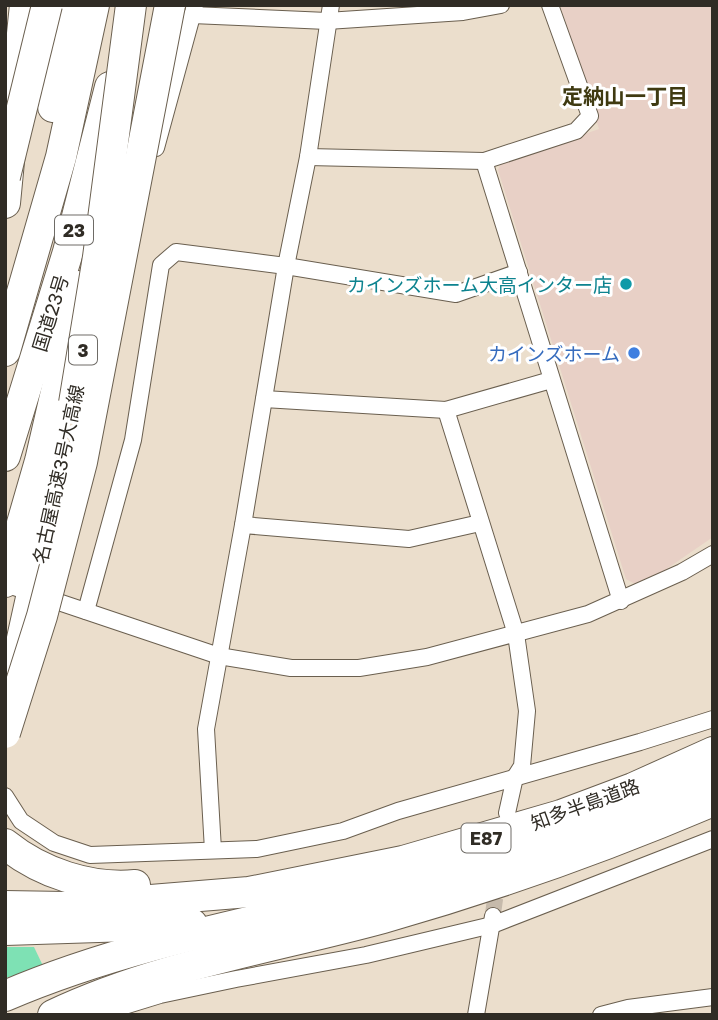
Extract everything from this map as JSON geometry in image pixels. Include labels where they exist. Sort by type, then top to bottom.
[{"type":"highway","points":[[5,203],[25,5]]},
{"type":"highway","points":[[5,177],[47,5]]},
{"type":"highway","name":"23","points":[[5,294],[52,108],[70,5]]},
{"type":"highway","points":[[5,351],[61,157],[94,5]]},
{"type":"highway","name":"国道23号","points":[[5,456],[68,252],[131,5]]},
{"type":"highway","name":"名古屋高速3号大高線","points":[[5,690],[29,610],[74,401],[98,257],[131,5]]},
{"type":"highway","points":[[5,733],[42,616],[82,462],[142,158],[186,8]]},
{"type":"highway","points":[[13,586],[79,292],[68,252]]},
{"type":"highway","name":"知多半島道路","points":[[249,892],[403,861],[472,842],[561,815],[633,788],[713,752]]},
{"type":"highway","name":"知多半島道路","points":[[307,909],[459,872],[538,848],[603,825],[713,778]]},
{"type":"highway","points":[[53,1015],[130,985],[431,903],[540,869],[625,838],[713,801]]},
{"type":"highway","points":[[431,903],[468,904],[553,882],[624,858],[713,820]]},
{"type":"highway","points":[[5,844],[29,861],[70,878],[111,887],[182,880],[249,892]]},
{"type":"highway","name":"E87","points":[[5,906],[65,906],[249,892]]},
{"type":"highway","points":[[5,996],[114,958],[307,909]]},
{"type":"highway","name":"E87","points":[[5,930],[215,922],[307,909]]},
{"type":"street","points":[[5,683],[13,586],[40,519],[68,407],[155,151],[186,8],[329,13],[463,12],[501,5]]},
{"type":"street","points":[[308,157],[484,161],[576,131],[590,116],[550,5]]},
{"type":"street","points":[[213,850],[206,729],[286,265],[308,157],[329,13]]},
{"type":"street","points":[[484,161],[621,601]]},
{"type":"street","points":[[86,611],[133,440],[162,265],[176,252],[286,265],[456,294],[519,272]]},
{"type":"street","points":[[264,399],[446,410],[551,380]]},
{"type":"street","points":[[446,410],[516,634],[527,711],[522,766],[515,777],[507,813]]},
{"type":"street","points":[[243,525],[409,539],[480,523]]},
{"type":"street","points":[[13,586],[219,656],[291,668],[359,667],[426,657],[588,614],[682,572],[713,554]]},
{"type":"street","points":[[5,796],[21,821],[54,843],[90,855],[257,849],[343,831],[398,811],[713,719]]},
{"type":"street","points":[[95,1015],[160,995],[366,955],[493,919],[713,839]]},
{"type":"street","points":[[476,1015],[493,919]]},
{"type":"street","points":[[601,1015],[628,1008],[713,997]]},
{"type":"shaded area","name":"カインズホーム","points":[[560,5],[713,5],[713,537],[643,585],[626,579],[498,170],[501,163],[599,129]]},
{"type":"green space","points":[[5,947],[34,947],[44,968],[5,978]]},
{"type":"tunnel","points":[[493,914],[498,877]]},
{"type":"place","name":"カインズホーム大高インター店","points":[[626,284]]},
{"type":"place","name":"カインズホーム","points":[[634,353]]},
{"type":"district","name":"定納山一丁目","points":[[625,96]]}]
